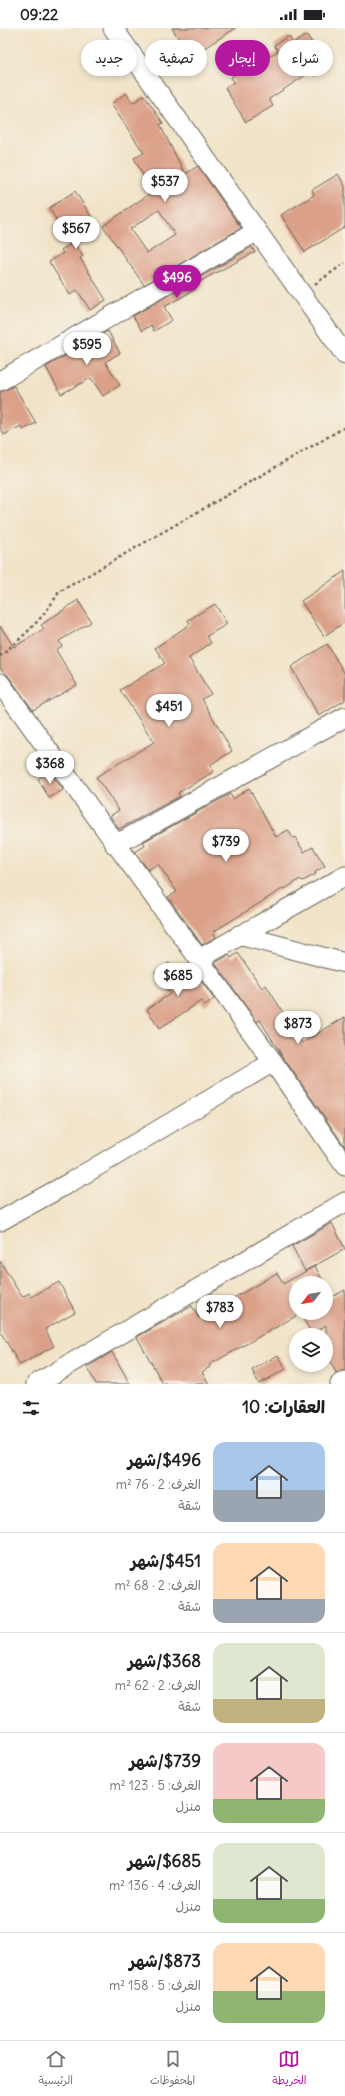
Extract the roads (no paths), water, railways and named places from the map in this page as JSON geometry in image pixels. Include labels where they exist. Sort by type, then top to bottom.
[{"type":"street","points":[[112,28],[345,355]]},
{"type":"street","points":[[0,380],[257,231]]},
{"type":"street","points":[[0,684],[273,1062],[345,1166]]},
{"type":"street","points":[[115,845],[345,717]]},
{"type":"street","points":[[199,959],[345,876]]},
{"type":"street","points":[[239,935],[345,963]]},
{"type":"street","points":[[0,1222],[69,1183],[273,1062]]},
{"type":"street","points":[[36,1384],[345,1202]]},
{"type":"street","points":[[340,1384],[345,1381]]}]
